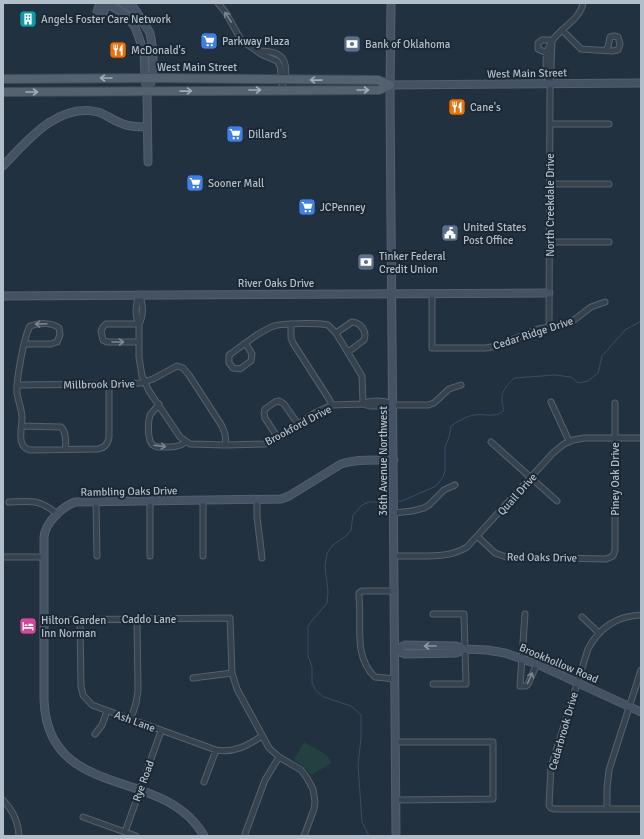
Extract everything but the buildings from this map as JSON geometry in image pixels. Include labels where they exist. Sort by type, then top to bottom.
[{"type":"main road","name":"West Main Street","points":[[3,79],[149,78],[378,80],[390,85]]},
{"type":"main road","name":"West Main Street","points":[[3,92],[379,90],[390,85]]},
{"type":"street","points":[[100,3],[100,14],[106,3],[125,14],[135,27],[144,52],[149,78]]},
{"type":"street","points":[[122,3],[136,11]]},
{"type":"street","points":[[130,3],[150,33],[153,50],[147,92],[148,162]]},
{"type":"street","points":[[218,3],[226,13],[241,40],[257,50],[267,50],[281,55],[286,66],[283,90]]},
{"type":"street","name":"36th Avenue Northwest","points":[[391,3],[390,85],[394,405],[396,836]]},
{"type":"street","points":[[550,83],[546,74],[546,53],[552,40],[579,13],[583,3]]},
{"type":"street","points":[[562,30],[581,49],[605,50]]},
{"type":"street","points":[[546,53],[538,49],[538,43],[542,40],[552,40]]},
{"type":"street","points":[[550,83],[552,40]]},
{"type":"street","name":"North Creekdale Drive","points":[[549,327],[550,83]]},
{"type":"street","name":"West Main Street","points":[[390,85],[641,83]]},
{"type":"street","points":[[3,166],[43,127],[55,119],[72,113],[83,111],[95,112],[129,126],[147,126]]},
{"type":"street","points":[[550,124],[609,124]]},
{"type":"street","points":[[550,184],[609,184]]},
{"type":"street","points":[[550,242],[609,242]]},
{"type":"street","name":"Cedar Ridge Drive","points":[[432,293],[432,348],[492,347],[504,344],[538,329],[573,322],[591,308],[605,302]]},
{"type":"street","name":"River Oaks Drive","points":[[3,296],[139,294],[549,293]]},
{"type":"street","points":[[139,294],[136,303],[137,319],[139,324],[141,370],[145,382],[159,404],[180,437],[186,442],[173,447],[157,447],[151,443],[149,439],[150,415],[159,404]]},
{"type":"street","points":[[336,333],[352,322],[359,324],[364,330],[366,336],[364,340],[348,352]]},
{"type":"street","points":[[25,344],[51,344],[57,342],[60,335],[59,328],[52,324],[32,325],[28,330],[25,344],[17,385],[17,394],[22,414],[22,445],[25,449],[102,449],[106,445],[109,437],[109,384]]},
{"type":"street","points":[[139,324],[106,324],[101,332],[103,340],[107,342],[139,342]]},
{"type":"street","points":[[291,324],[291,338],[295,347],[322,387],[332,405]]},
{"type":"street","points":[[246,344],[252,354],[251,361],[240,368],[233,368],[229,362],[229,355],[246,344],[275,326],[291,324],[325,325],[330,327],[336,333],[362,376],[363,404]]},
{"type":"street","name":"Millbrook Drive","points":[[17,385],[145,382],[175,366],[183,368],[222,426],[225,434],[226,445]]},
{"type":"street","name":"Brookford Drive","points":[[186,442],[194,444],[259,445],[271,442],[315,413],[332,405],[363,404],[371,401],[383,401],[394,405],[428,405],[434,403],[449,389],[461,385]]},
{"type":"street","points":[[278,438],[264,416],[264,411],[270,405],[277,402],[284,404],[298,424]]},
{"type":"street","points":[[550,402],[569,441]]},
{"type":"street","name":"Piney Oak Drive","points":[[613,556],[615,550],[615,403]]},
{"type":"street","points":[[22,426],[61,427],[64,429],[66,450]]},
{"type":"street","name":"Quail Drive","points":[[395,556],[454,554],[467,547],[478,537],[553,453],[569,441],[584,438],[641,438]]},
{"type":"street","points":[[491,442],[557,501]]},
{"type":"street","name":"Rambling Oaks Drive","points":[[204,836],[192,819],[168,801],[88,772],[62,752],[53,738],[47,724],[44,710],[44,531],[57,514],[68,505],[75,502],[276,500],[284,498],[344,463],[394,460]]},
{"type":"street","points":[[394,509],[412,511],[424,508],[444,490],[455,485]]},
{"type":"street","points":[[256,500],[262,558]]},
{"type":"street","points":[[96,501],[97,556]]},
{"type":"street","points":[[150,501],[150,556]]},
{"type":"street","points":[[203,501],[203,556]]},
{"type":"street","points":[[9,502],[37,502],[44,504],[57,514]]},
{"type":"street","name":"Red Oaks Drive","points":[[478,537],[495,553],[506,557],[606,558],[613,556]]},
{"type":"street","points":[[3,557],[44,557]]},
{"type":"street","points":[[395,591],[362,591],[359,593],[360,647],[364,659],[368,668],[375,677],[395,679]]},
{"type":"street","points":[[432,614],[464,614],[466,684],[433,684]]},
{"type":"street","points":[[525,614],[519,682],[520,686],[526,686],[528,684],[537,664]]},
{"type":"street","name":"Cedarbrook Drive","points":[[607,810],[552,809],[549,805],[551,767],[588,649],[598,633],[616,620],[625,617],[641,616]]},
{"type":"street","points":[[582,617],[598,633]]},
{"type":"street","name":"Caddo Lane","points":[[44,620],[230,618],[232,672]]},
{"type":"street","points":[[131,719],[138,691],[137,619]]},
{"type":"street","name":"Ash Lane","points":[[80,620],[80,678],[83,695],[89,702],[98,708],[225,752],[235,750],[262,736]]},
{"type":"street","name":"Brookhollow Road","points":[[395,650],[406,654],[456,653],[465,649],[496,651],[537,664],[641,712]]},
{"type":"street","points":[[641,670],[609,770],[607,810],[641,809]]},
{"type":"street","points":[[193,678],[232,672],[237,689],[269,748],[279,757],[301,770],[308,778],[315,802],[314,809],[304,836]]},
{"type":"street","points":[[95,734],[102,725],[107,711]]},
{"type":"street","name":"Rye Road","points":[[125,832],[161,731]]},
{"type":"street","points":[[396,742],[493,742],[493,799],[396,800]]},
{"type":"street","points":[[204,782],[216,750]]},
{"type":"street","points":[[246,834],[265,780],[279,757]]},
{"type":"street","points":[[3,800],[13,813],[18,826],[19,836]]},
{"type":"street","points":[[83,817],[136,836]]},
{"type":"green space","points":[[304,742],[327,755],[331,763],[312,775],[302,765],[294,760]]},
{"type":"waterway","points":[[396,501],[402,501],[436,486],[443,477],[445,471],[445,447],[451,426],[462,419],[471,416],[494,415],[501,413],[504,410],[502,400],[503,392],[514,378],[555,375],[571,377],[578,383],[588,381],[598,373],[602,356],[625,330],[641,321]]},
{"type":"waterway","points":[[369,836],[362,822],[358,765],[361,738],[361,715],[351,706],[324,697],[316,691],[312,683],[312,667],[308,656],[308,627],[327,603],[328,592],[325,566],[327,553],[333,545],[346,536],[351,530],[353,515],[362,505],[369,502],[391,502]]},
{"type":"place","name":"Angels Foster Care Network","points":[[28,19]]},
{"type":"place","name":"Parkway Plaza","points":[[209,41]]},
{"type":"place","name":"Bank of Oklahoma","points":[[352,44]]},
{"type":"place","name":"McDonald's","points":[[118,50]]},
{"type":"place","name":"Cane's","points":[[457,107]]},
{"type":"place","name":"Dillard's","points":[[235,134]]},
{"type":"place","name":"Sooner Mall","points":[[195,183]]},
{"type":"place","name":"JCPenney","points":[[307,207]]},
{"type":"place","name":"United States Post Office","points":[[450,233]]},
{"type":"place","name":"Tinker Federal Credit Union","points":[[366,262]]},
{"type":"place","name":"Hilton Garden Inn Norman","points":[[28,626]]}]
